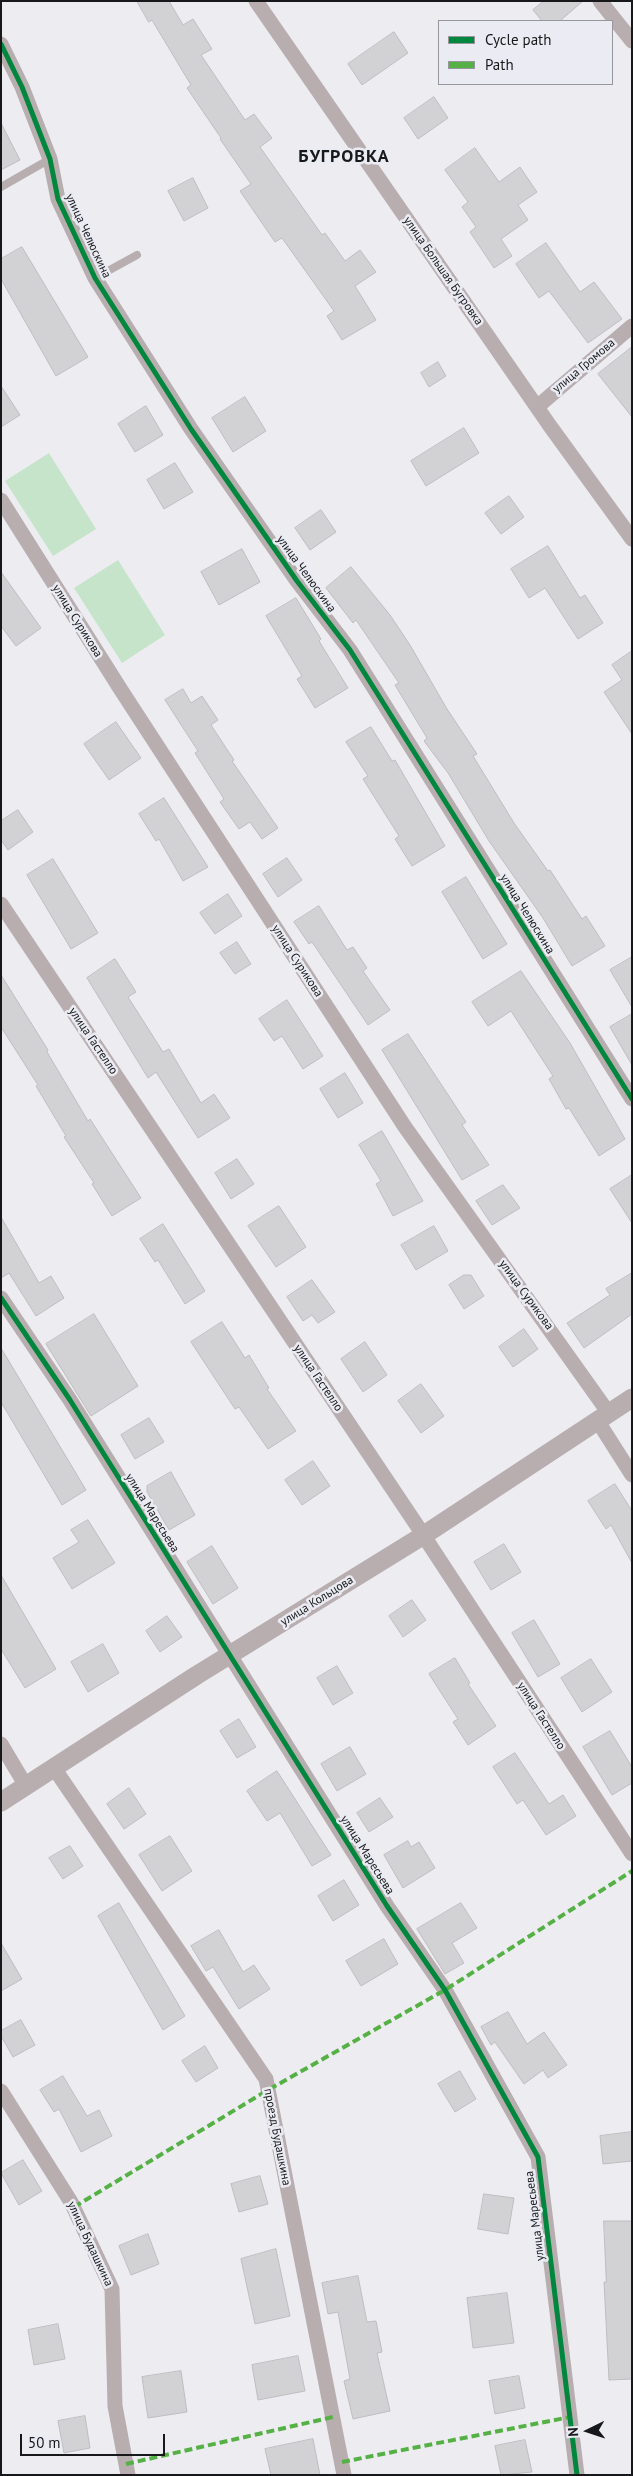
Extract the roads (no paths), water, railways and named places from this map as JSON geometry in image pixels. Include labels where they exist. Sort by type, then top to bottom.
[{"type":"street","name":"улица Большая Бугровка","points":[[256,1],[537,407],[632,539]]},
{"type":"street","points":[[600,1],[632,41]]},
{"type":"street","name":"улица Челюскина","points":[[1,44],[22,87],[50,159],[58,199],[95,278],[190,429],[297,581],[350,650],[632,1099]]},
{"type":"street","name":"улица Громова","points":[[537,407],[632,326]]},
{"type":"street","name":"улица Сурикова","points":[[1,500],[121,690],[405,1128],[602,1416],[632,1475]]},
{"type":"street","name":"улица Гастелло","points":[[1,904],[424,1536],[632,1854]]},
{"type":"street","name":"улица Маресьева","points":[[1,1298],[70,1400],[387,1906],[444,1990],[538,2157],[577,2475]]},
{"type":"street","name":"улица Кольцова","points":[[1,1802],[229,1655],[424,1536],[602,1416],[632,1398]]},
{"type":"street","points":[[1,1744],[26,1786]]},
{"type":"street","name":"проезд Будашкина","points":[[54,1768],[266,2079],[344,2475]]},
{"type":"street","name":"улица Будашкина","points":[[1,2090],[71,2202],[112,2289],[115,2406],[128,2475]]},
{"type":"lane","points":[[1,187],[50,159]]},
{"type":"lane","points":[[95,278],[137,255]]},
{"type":"district","name":"БУГРОВКА","points":[[344,157]]}]
